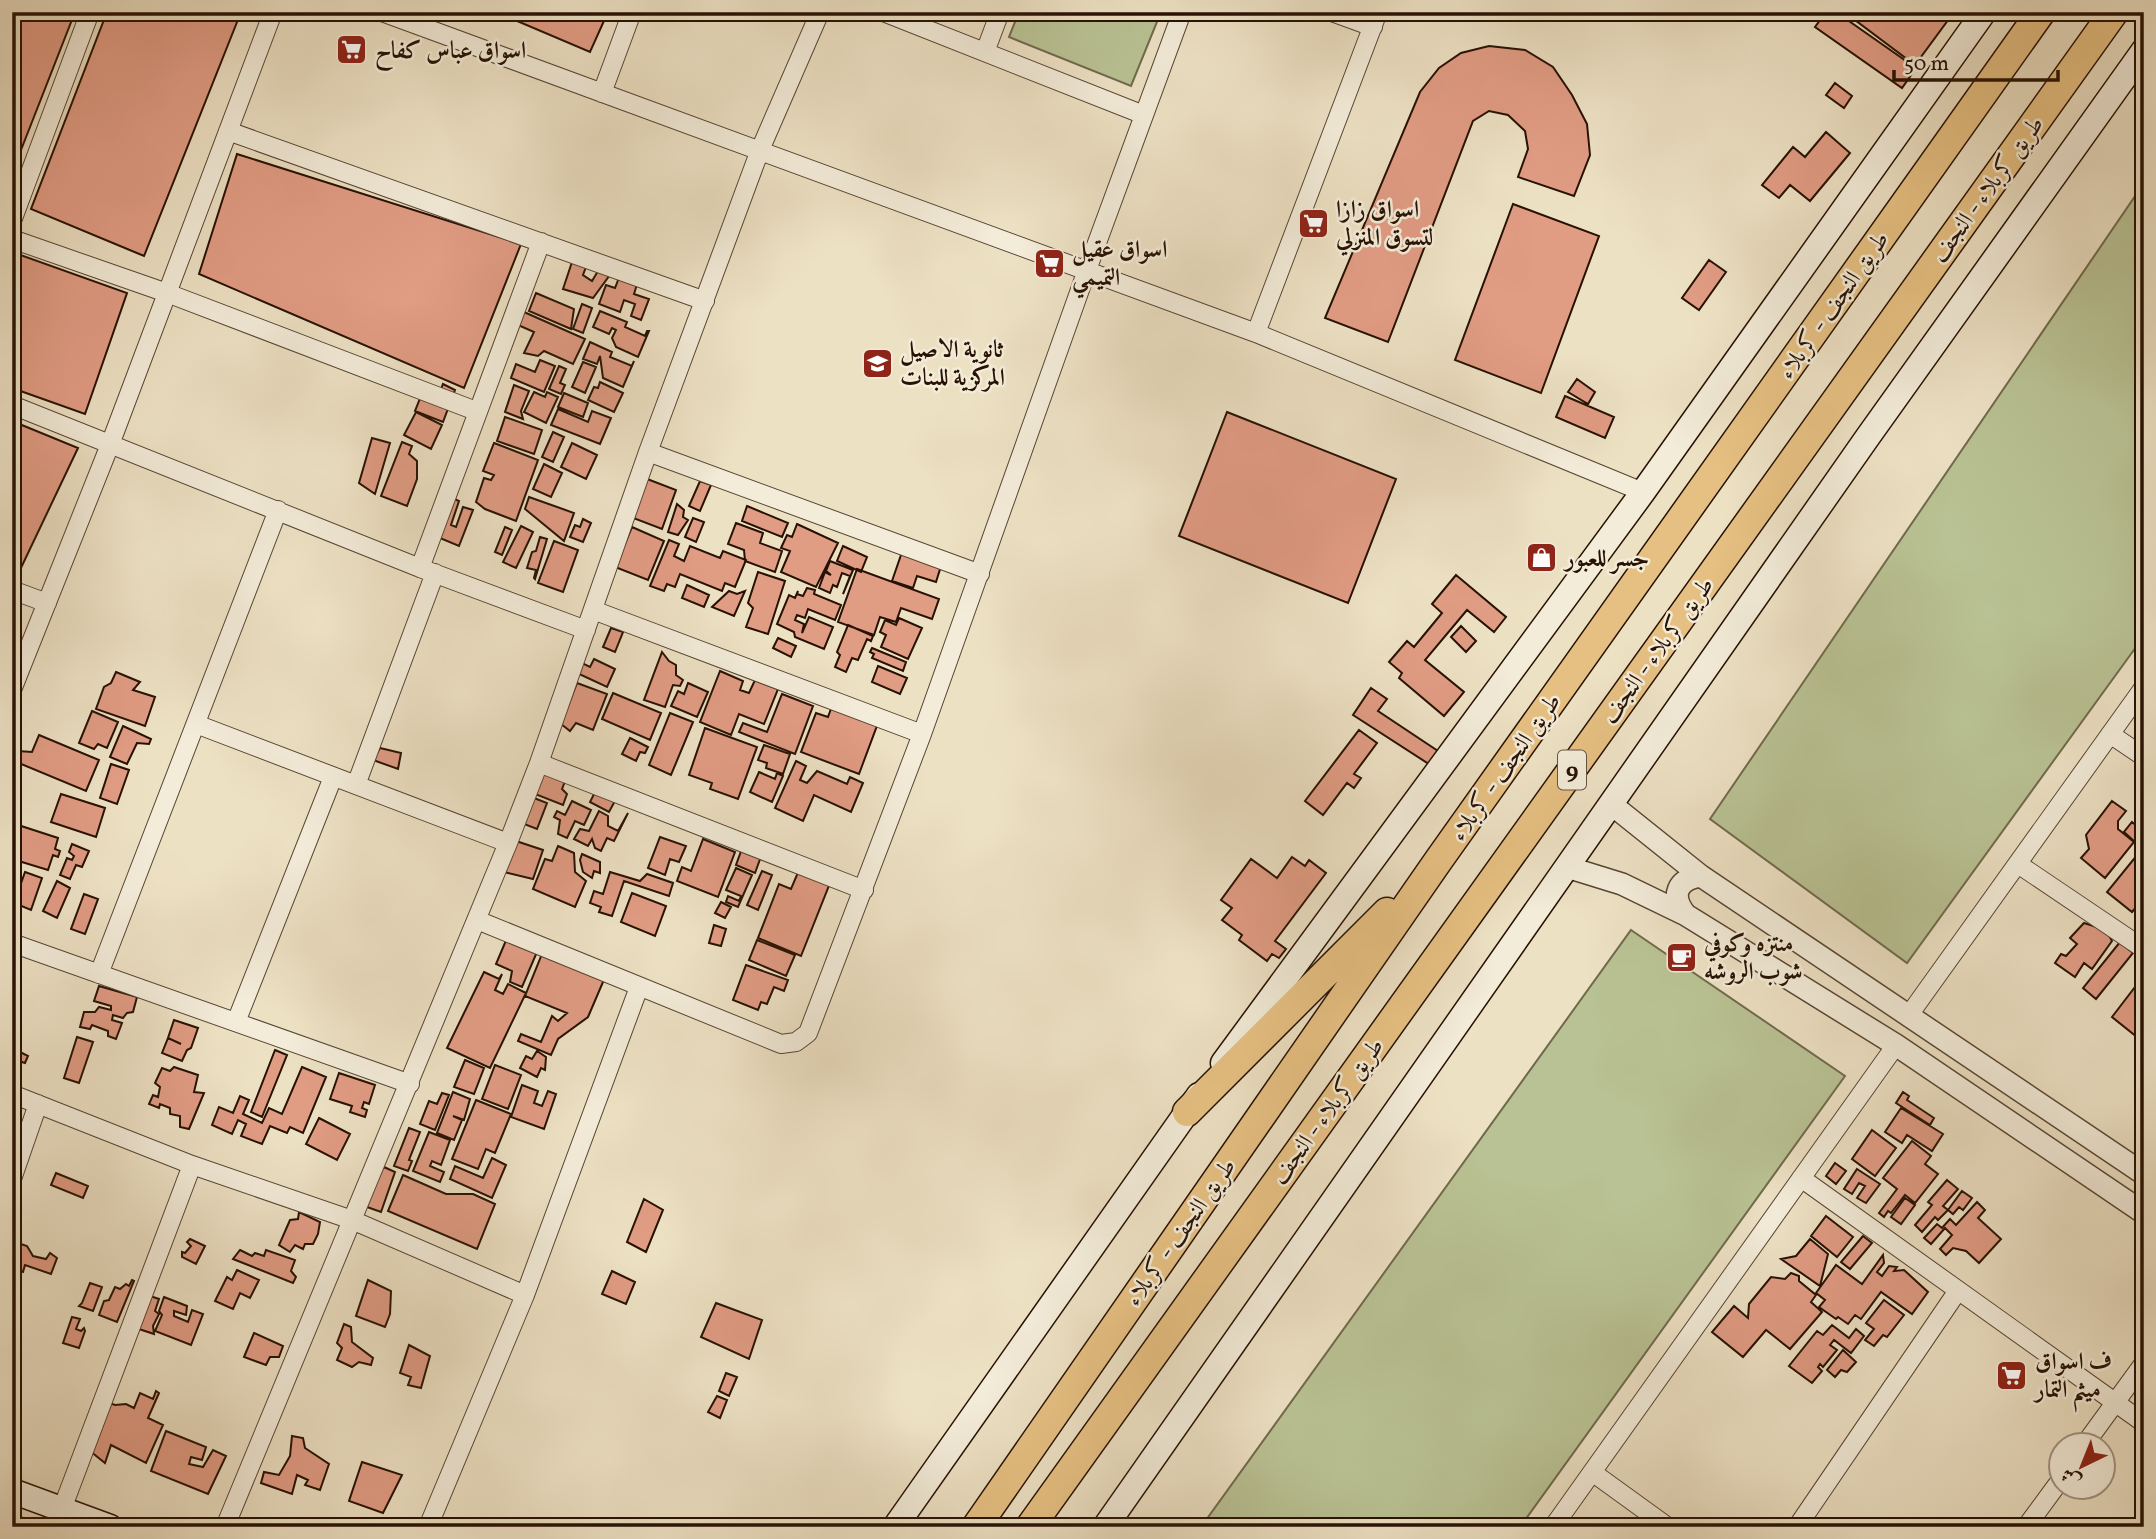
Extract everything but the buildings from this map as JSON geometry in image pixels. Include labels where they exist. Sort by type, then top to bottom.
[{"type":"highway","name":"طريق النجف - کربلاء","points":[[976,1527],[1438,861],[2041,12]]},
{"type":"highway","name":"طريق کربلاء - النجف","points":[[1030,1527],[2114,12]]},
{"type":"highway","points":[[1187,1112],[1438,861]]},
{"type":"main road","points":[[895,1527],[1187,1112],[1643,492],[1984,12]]},
{"type":"main road","points":[[1105,1527],[1867,438],[2144,50]]},
{"type":"main road","points":[[12,1491],[110,1527]]},
{"type":"street","points":[[12,221],[90,12]]},
{"type":"street","points":[[12,690],[111,442],[273,12]]},
{"type":"street","points":[[382,12],[1256,332],[1643,492]]},
{"type":"street","points":[[602,93],[632,12]]},
{"type":"street","points":[[225,1527],[508,843],[760,149],[820,12]]},
{"type":"street","points":[[883,12],[1144,115]]},
{"type":"street","points":[[985,52],[1000,12]]},
{"type":"street","points":[[477,920],[781,1044],[796,1042],[808,1033],[922,734],[1182,12]]},
{"type":"street","points":[[1256,332],[1375,19],[1332,12]]},
{"type":"street","points":[[228,131],[705,301]]},
{"type":"street","points":[[12,239],[167,293],[477,411]]},
{"type":"street","points":[[356,785],[477,411],[541,242]]},
{"type":"street","points":[[12,404],[427,570],[586,630]]},
{"type":"street","points":[[648,452],[980,574]]},
{"type":"street","points":[[99,974],[278,510]]},
{"type":"street","points":[[12,590],[47,603]]},
{"type":"street","points":[[593,610],[922,734]]},
{"type":"street","points":[[1909,1014],[2144,687]]},
{"type":"street","points":[[195,724],[508,843]]},
{"type":"street","points":[[2110,734],[2144,757]]},
{"type":"street","points":[[539,763],[864,890]]},
{"type":"street","points":[[236,1023],[333,777]]},
{"type":"street","points":[[1611,804],[1701,876],[2144,1174]]},
{"type":"street","points":[[2018,864],[2144,949]]},
{"type":"street","points":[[1567,867],[1622,884],[1686,915],[1896,1045],[2144,1213]]},
{"type":"street","points":[[1686,915],[1678,906],[1676,895],[1681,885],[1690,877],[1701,876]]},
{"type":"street","points":[[12,943],[410,1084]]},
{"type":"street","points":[[428,1527],[525,1295],[639,987]]},
{"type":"street","points":[[1553,1527],[1896,1045]]},
{"type":"street","points":[[12,1094],[192,1165],[352,1220],[525,1295]]},
{"type":"street","points":[[12,1179],[38,1104]]},
{"type":"street","points":[[62,1509],[192,1165]]},
{"type":"street","points":[[1801,1178],[2144,1423]]},
{"type":"street","points":[[1797,1527],[1957,1292]]},
{"type":"street","points":[[2095,1430],[2144,1363]]},
{"type":"street","points":[[1592,1472],[1668,1527]]},
{"type":"street","points":[[2026,1527],[2048,1497]]},
{"type":"green space","points":[[1019,12],[1161,12],[1131,86],[1009,37]]},
{"type":"green space","points":[[2144,183],[2144,636],[1907,963],[1710,819]]},
{"type":"green space","points":[[1631,930],[1845,1076],[1520,1527],[1201,1527]]},
{"type":"place","name":"اسواق عباس كفاح","points":[[352,50]]},
{"type":"place","name":"اسواق زازا لتسوق المنزلي","points":[[1313,223]]},
{"type":"place","name":"اسواق عقيل التميمي","points":[[1049,263]]},
{"type":"place","name":"ثانوية الاصيل المركزية للبنات","points":[[877,363]]},
{"type":"place","name":"جسر للعبور","points":[[1542,558]]},
{"type":"place","name":"منتزه وكوفي شوب الروشه","points":[[1681,957]]},
{"type":"place","name":"ف اسواق ميثم التمار","points":[[2012,1375]]}]
